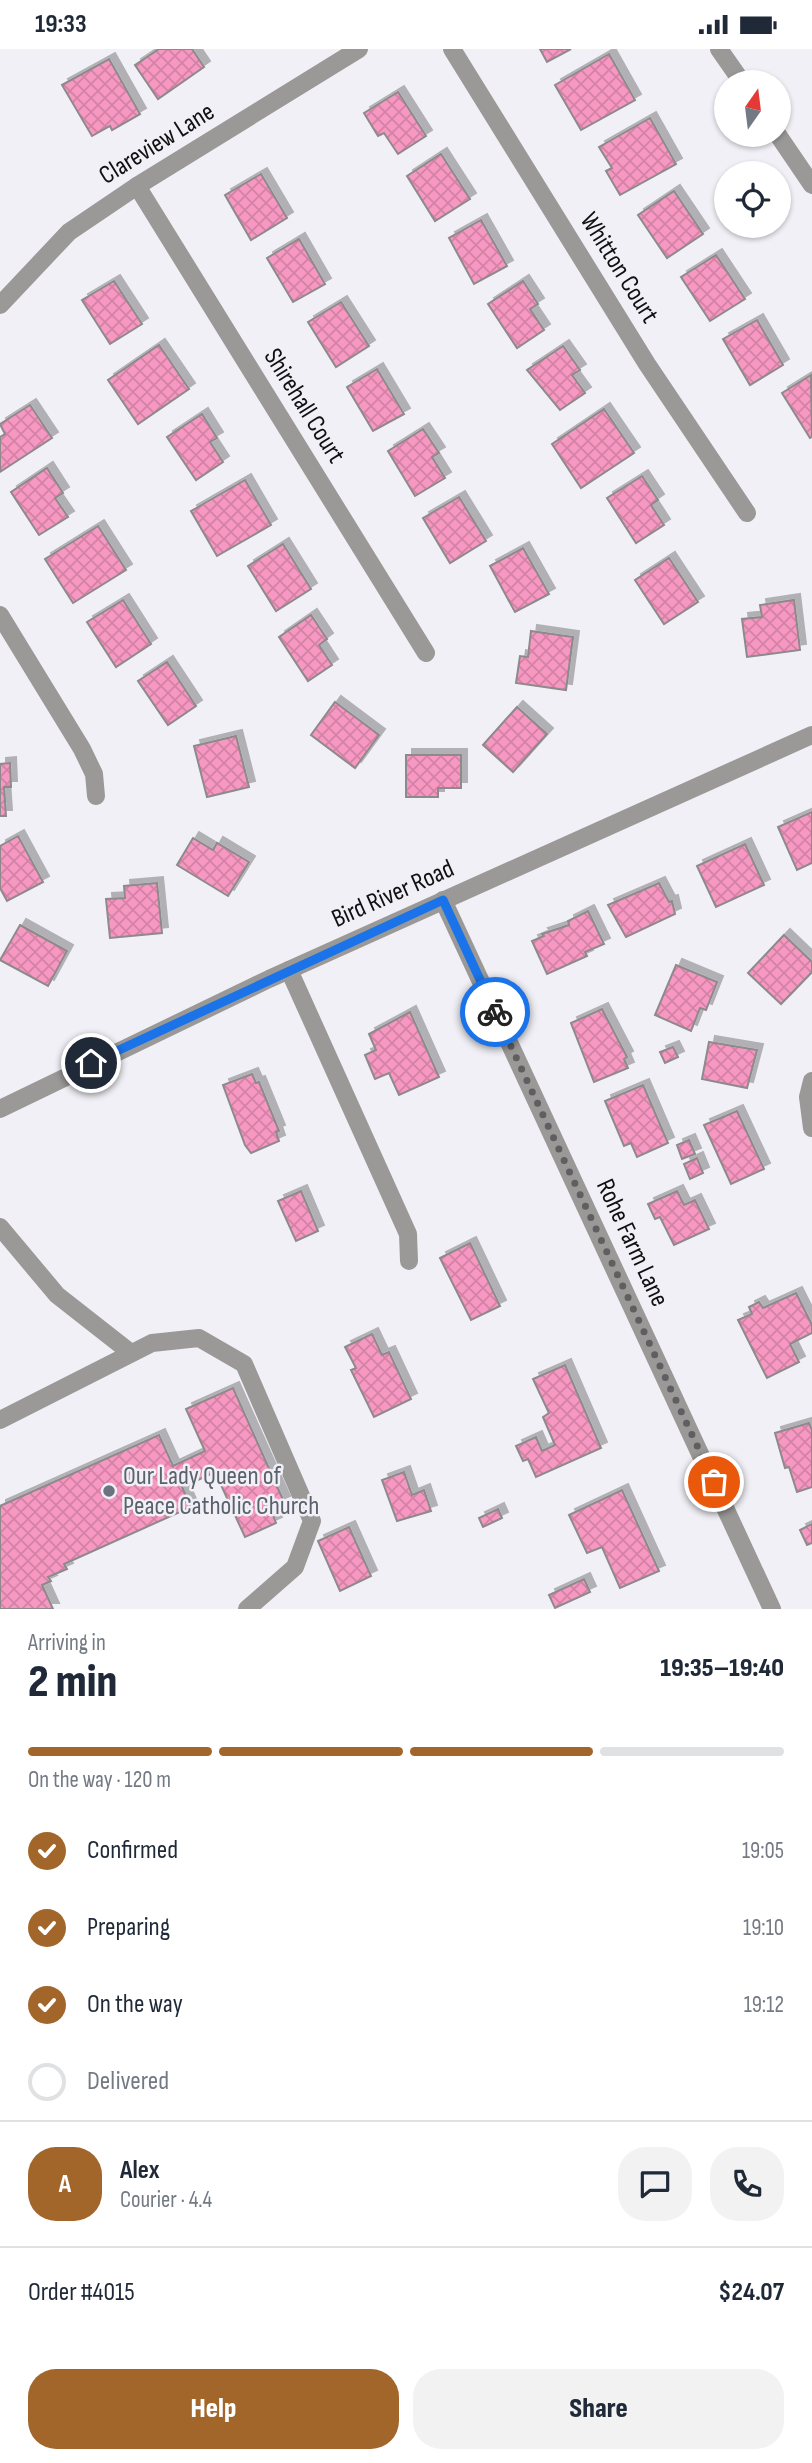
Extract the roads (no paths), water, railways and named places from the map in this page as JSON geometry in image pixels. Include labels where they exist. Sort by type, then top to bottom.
[{"type":"street","name":"Clareview Lane","points":[[0,305],[69,232],[136,185],[359,49]]},
{"type":"street","name":"Whitton Court","points":[[452,49],[648,364],[747,513]]},
{"type":"street","points":[[719,49],[733,70]]},
{"type":"street","points":[[786,147],[812,185]]},
{"type":"street","name":"Shirehall Court","points":[[136,185],[426,653]]},
{"type":"street","points":[[0,615],[82,749],[94,774],[96,796]]},
{"type":"street","name":"Bird River Road","points":[[0,1109],[137,1040],[812,735]]},
{"type":"street","name":"Rohe Farm Lane","points":[[443,900],[772,1609]]},
{"type":"street","points":[[289,970],[408,1234],[409,1261]]},
{"type":"street","points":[[812,1081],[808,1097],[812,1128]]},
{"type":"street","points":[[0,1227],[57,1295],[131,1353]]},
{"type":"street","points":[[0,1420],[152,1343],[199,1338],[244,1364],[312,1521],[295,1567],[247,1609]]},
{"type":"place","name":"Our Lady Queen of Peace Catholic Church","points":[[109,1491]]}]
